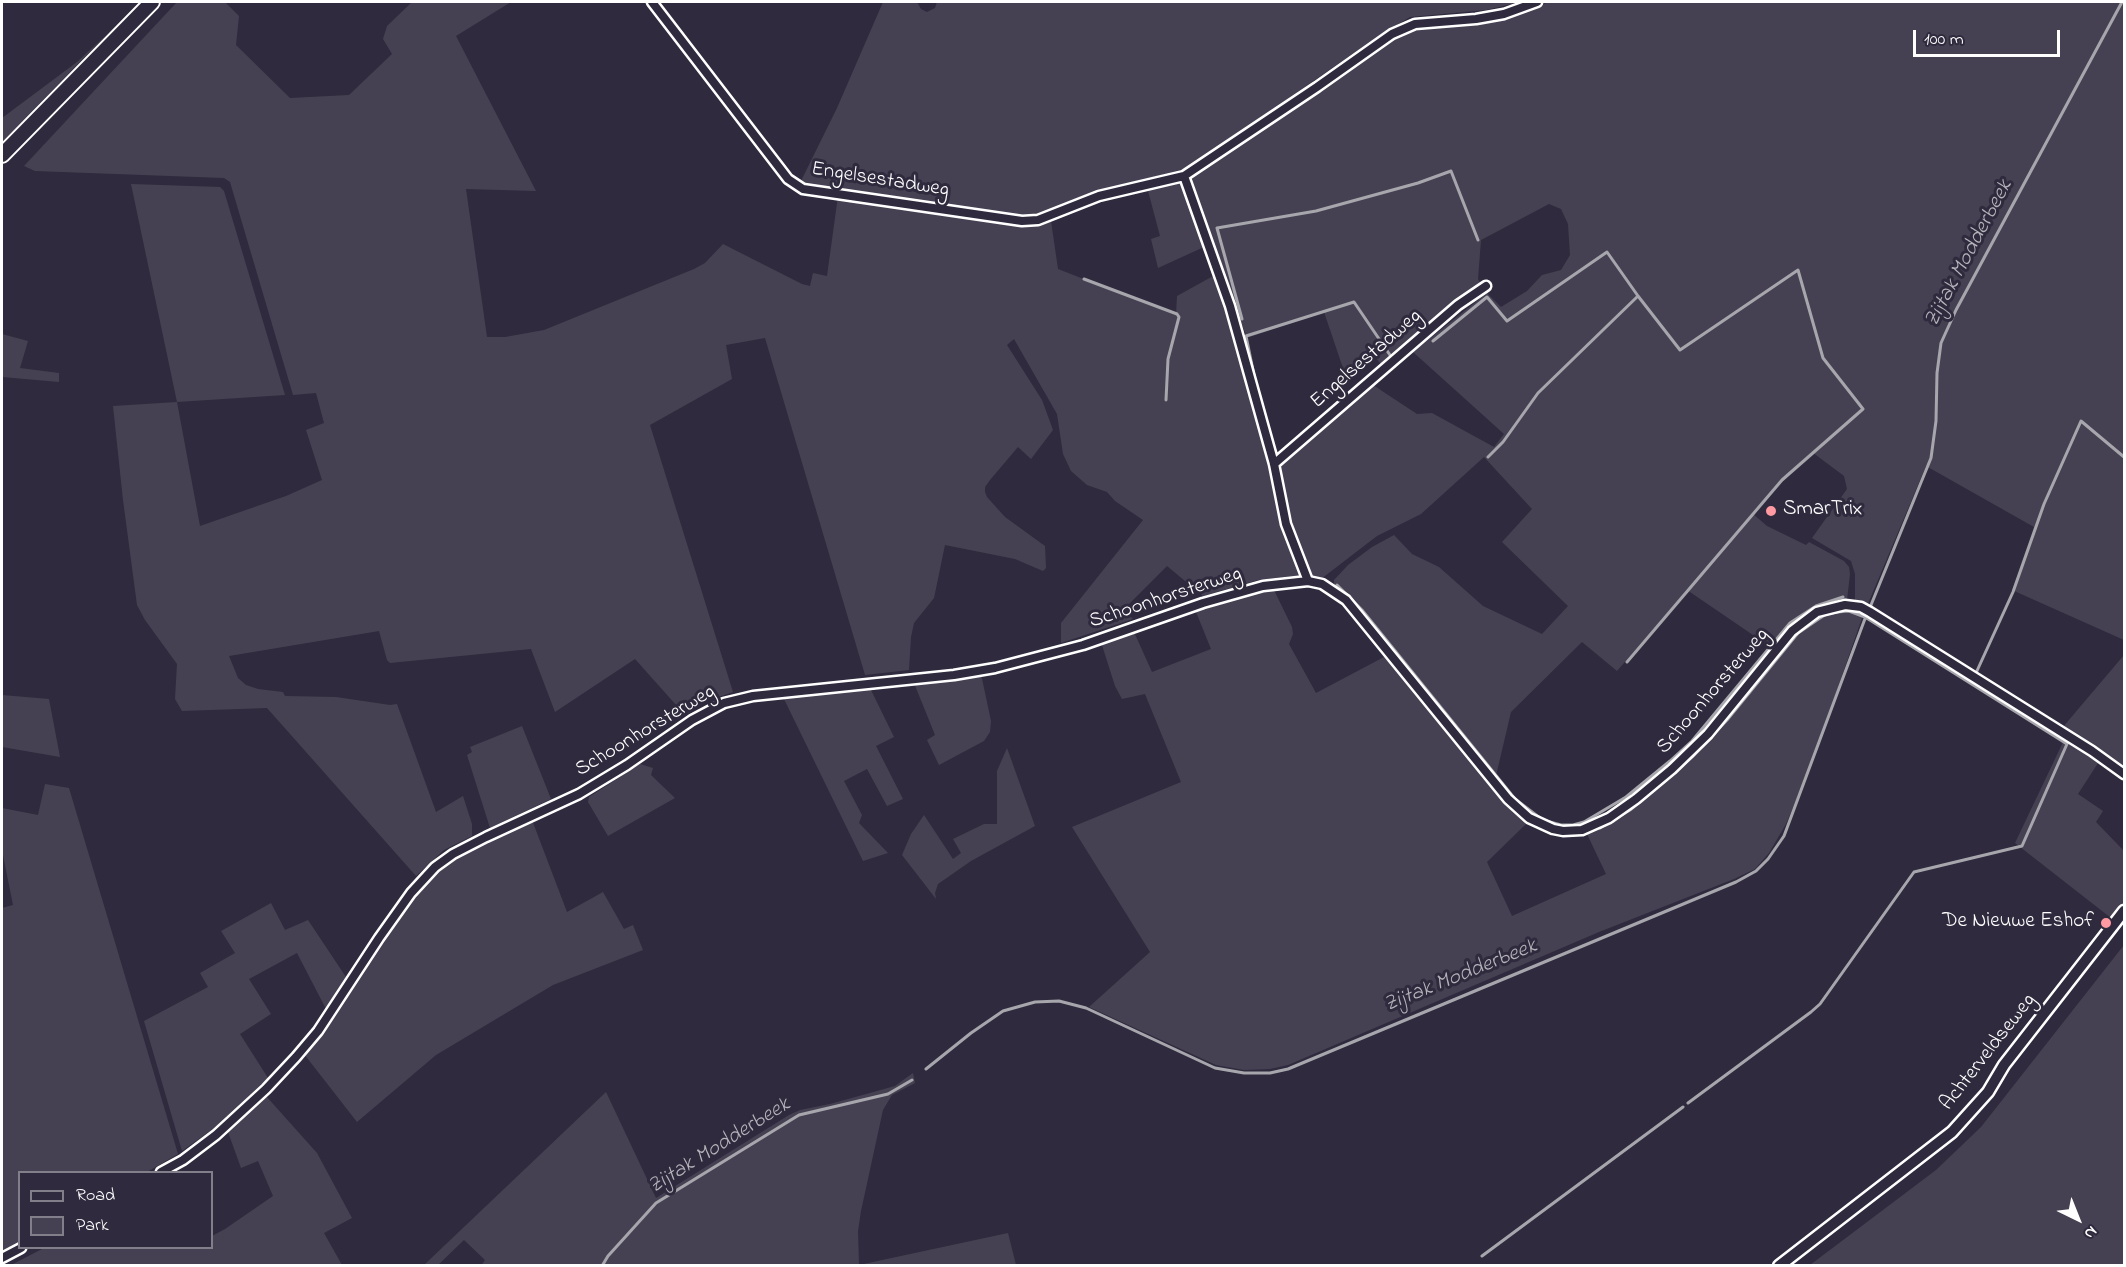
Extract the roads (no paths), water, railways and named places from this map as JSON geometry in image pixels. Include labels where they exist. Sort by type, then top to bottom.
[{"type":"main road","points":[[2,155],[152,2]]},
{"type":"street","name":"Engelsestadweg","points":[[652,2],[788,179],[803,189],[1023,221],[1038,220],[1100,196],[1184,176],[1392,34],[1415,24],[1476,20],[1504,14],[1537,2]]},
{"type":"street","points":[[1184,176],[1230,306],[1274,464],[1288,532],[1308,581]]},
{"type":"street","name":"Engelsestadweg","points":[[1274,464],[1458,305],[1486,286]]},
{"type":"street","name":"Schoonhorsterweg","points":[[164,1171],[216,1135],[266,1089],[296,1057],[324,1023],[411,893],[435,867],[453,854],[486,837],[579,794],[627,765],[692,720],[724,703],[753,696],[995,668],[1083,645],[1203,603],[1263,586],[1308,581],[1322,585],[1346,600],[1508,799],[1529,818],[1553,829],[1582,830],[1609,818],[1636,799],[1672,769],[1708,734],[1792,631],[1817,612],[1845,605],[1860,607],[1870,612],[2092,751],[2124,774]]},
{"type":"street","name":"Achterveldseweg","points":[[1779,1266],[1952,1132],[1988,1092],[2004,1065],[2124,911]]},
{"type":"street","points":[[2,1258],[19,1249]]},
{"type":"waterway","name":"Zijtak Modderbeek","points":[[1871,605],[1931,458],[1941,343],[1956,310],[2122,2]]},
{"type":"waterway","points":[[1242,319],[1217,228],[1316,211],[1418,183],[1451,171],[1478,240]]},
{"type":"waterway","points":[[1433,341],[1487,297],[1507,321],[1607,252],[1638,296]]},
{"type":"waterway","points":[[1488,457],[1503,442],[1538,393],[1638,296],[1680,350],[1798,270],[1823,358],[1863,409],[1782,480],[1627,662]]},
{"type":"waterway","points":[[1084,279],[1177,314],[1179,317],[1168,359],[1166,400]]},
{"type":"waterway","points":[[1255,380],[1246,336],[1354,302],[1392,358]]},
{"type":"waterway","points":[[1976,673],[2013,592],[2044,504],[2081,421],[2124,457]]},
{"type":"waterway","points":[[1337,585],[1362,610],[1515,799],[1540,818]]},
{"type":"waterway","points":[[1546,821],[1561,825],[1584,822],[1626,797],[1692,741],[1790,623],[1816,606],[1843,597]]},
{"type":"waterway","points":[[1600,828],[1630,810],[1693,756],[1727,720],[1798,633],[1826,614],[1837,612],[1849,611],[1865,617],[2067,744],[2022,846],[1914,872],[1820,1004],[1688,1103]]},
{"type":"waterway","name":"Zijtak Modderbeek","points":[[926,1069],[1003,1011],[1035,1002],[1059,1001],[1086,1008],[1215,1068],[1244,1073],[1270,1073],[1288,1069],[1736,882],[1756,871],[1768,859],[1784,836],[1866,616]]},
{"type":"waterway","name":"Zijtak Modderbeek","points":[[602,1266],[608,1256],[656,1203],[799,1115],[888,1094],[912,1080]]},
{"type":"waterway","points":[[1482,1256],[1683,1107]]},
{"type":"place","name":"SmarTrix","points":[[1771,511]]},
{"type":"place","name":"De Nieuwe Eshof","points":[[2106,923]]}]
